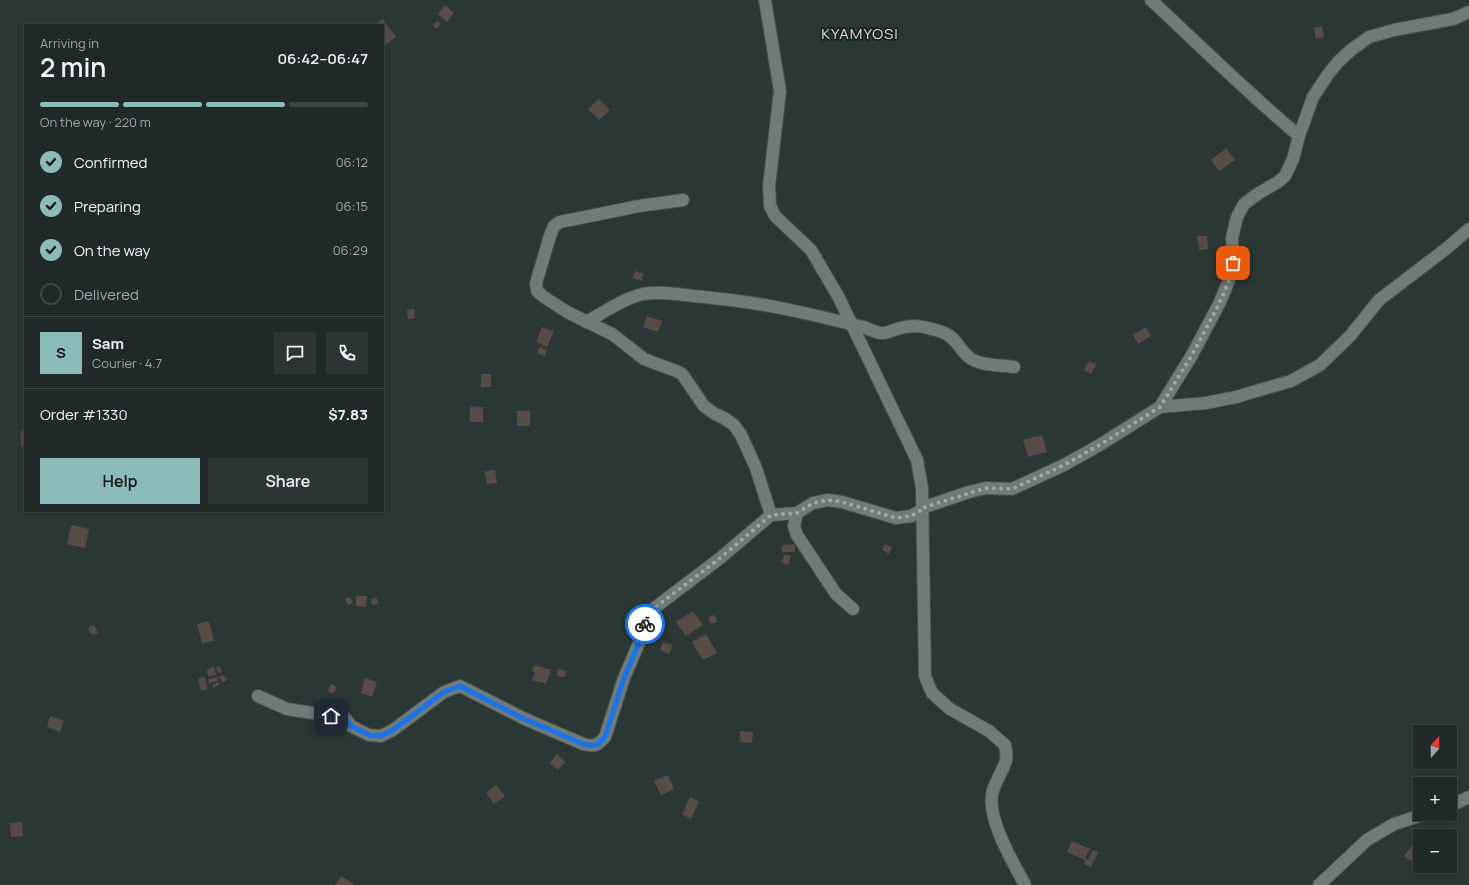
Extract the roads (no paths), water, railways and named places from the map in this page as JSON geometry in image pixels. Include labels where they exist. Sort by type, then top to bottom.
[{"type":"street","points":[[765,0],[780,91],[769,186],[770,206],[775,216],[811,250],[838,296],[917,460],[922,488],[925,676],[932,693],[950,709],[989,731],[1005,745],[1006,760],[992,795],[992,808],[1000,834],[1025,885]]},
{"type":"street","points":[[1151,0],[1255,98],[1299,136]]},
{"type":"street","points":[[258,696],[287,709],[345,718],[351,726],[369,735],[381,736],[393,730],[444,692],[460,686],[522,718],[593,747],[600,743],[605,737],[624,678],[642,636],[646,622],[653,609],[719,559],[771,515],[797,513],[813,503],[828,500],[842,502],[896,518],[911,516],[922,509],[986,488],[1012,489],[1064,465],[1098,446],[1160,407],[1192,355],[1219,304],[1229,279],[1233,263],[1232,238],[1237,217],[1244,204],[1285,176],[1293,159],[1299,136],[1313,97],[1329,73],[1351,50],[1369,37],[1394,30],[1453,19],[1469,12]]},
{"type":"street","points":[[683,200],[639,206],[560,222],[554,226],[536,283],[537,291],[544,297],[586,322],[612,334],[644,359],[676,370],[682,374],[704,406],[734,425],[742,435],[756,468],[771,515]]},
{"type":"street","points":[[1160,407],[1206,403],[1262,390],[1291,381],[1320,365],[1350,336],[1379,300],[1469,230]]},
{"type":"street","points":[[586,322],[630,299],[652,293],[744,301],[851,324],[881,333],[890,332],[899,328],[913,325],[927,328],[942,332],[954,339],[971,359],[981,363],[1014,367]]},
{"type":"street","points":[[797,513],[794,526],[797,536],[836,594],[853,609]]},
{"type":"street","points":[[1457,802],[1469,796]]},
{"type":"street","points":[[1319,885],[1367,840],[1394,824],[1413,818]]},
{"type":"district","name":"KYAMYOSI","points":[[860,34]]}]
